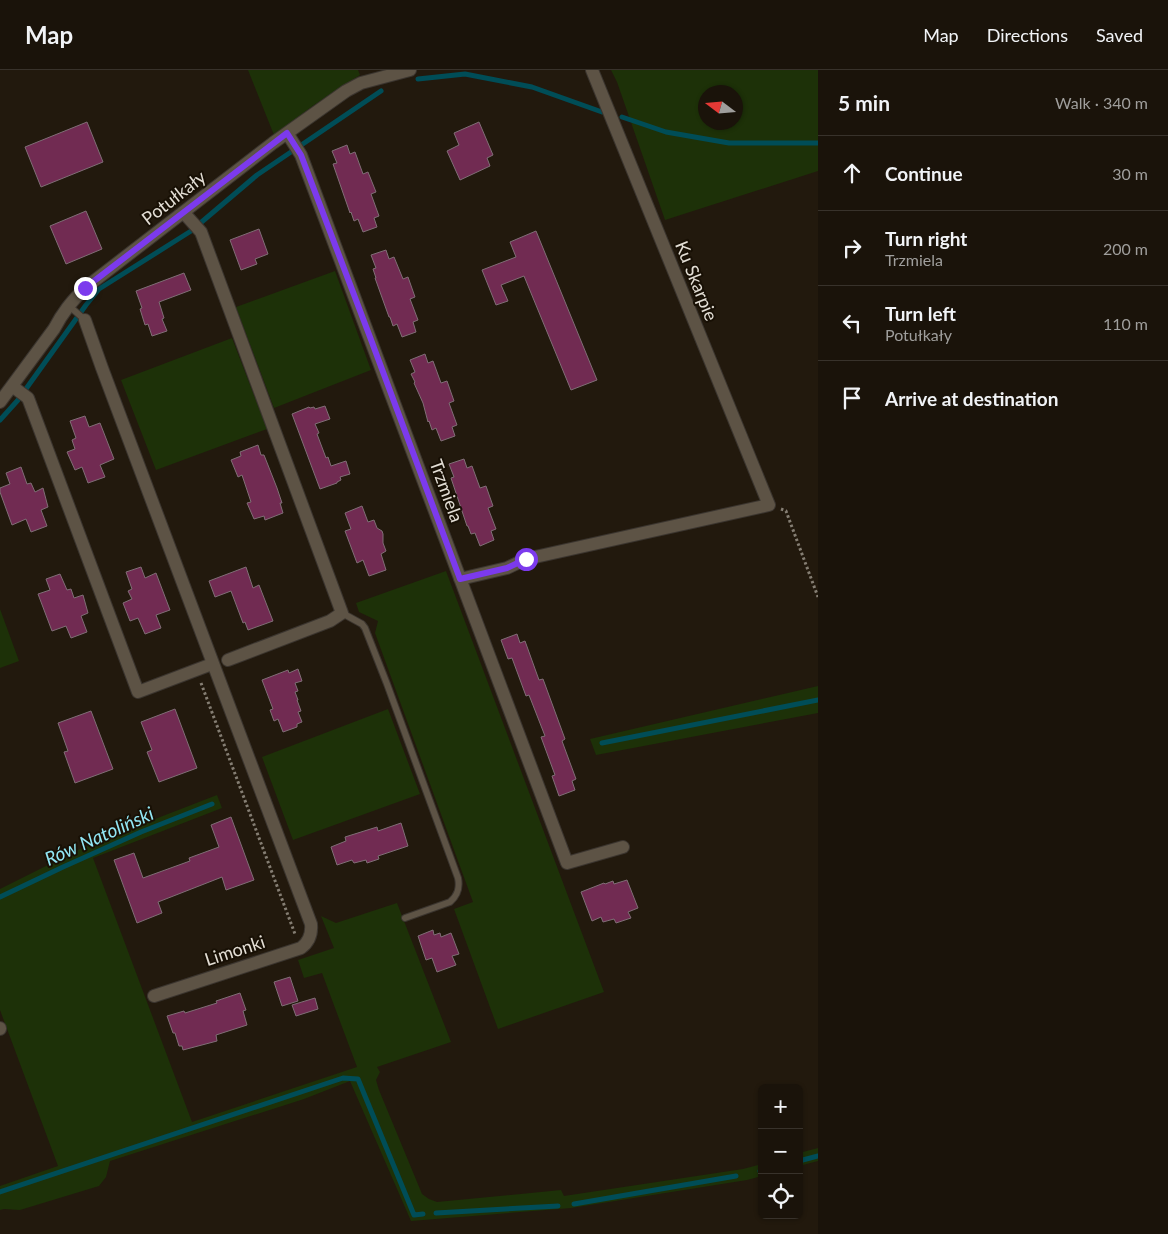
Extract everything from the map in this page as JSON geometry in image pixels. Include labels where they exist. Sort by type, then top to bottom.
[{"type":"street","name":"Potułkały","points":[[0,402],[14,388],[61,316],[71,307],[85,288],[188,217],[346,91],[361,83],[410,70]]},
{"type":"street","name":"Ku Skarpie","points":[[592,70],[768,505]]},
{"type":"street","name":"Trzmiela","points":[[289,137],[301,155],[567,863],[623,847]]},
{"type":"street","points":[[188,217],[201,232],[342,613],[330,622],[228,660]]},
{"type":"street","points":[[14,388],[28,398],[138,692],[212,664],[85,320]]},
{"type":"street","points":[[460,579],[507,568],[526,559],[768,505]]},
{"type":"street","name":"Limonki","points":[[154,996],[301,948],[310,937],[311,924],[212,664]]},
{"type":"lane","points":[[71,307],[85,320]]},
{"type":"lane","points":[[342,613],[362,624],[365,628],[458,878],[458,892],[450,902],[405,918]]},
{"type":"path","points":[[768,505],[786,511],[818,598]]},
{"type":"path","points":[[196,670],[294,930]]},
{"type":"green space","points":[[248,70],[358,70],[360,75],[314,105],[274,135]]},
{"type":"green space","points":[[611,70],[818,70],[818,171],[665,220],[617,82]]},
{"type":"green space","points":[[335,271],[371,370],[274,408],[236,307]]},
{"type":"green space","points":[[232,338],[267,429],[156,470],[121,380]]},
{"type":"green space","points":[[446,571],[604,992],[498,1029],[454,909],[473,902],[375,633],[378,621],[359,612],[356,603]]},
{"type":"green space","points":[[0,609],[19,661],[0,668]]},
{"type":"green space","points":[[818,686],[818,713],[596,755],[590,739]]},
{"type":"green space","points":[[388,709],[420,794],[293,840],[262,757]]},
{"type":"green space","points":[[217,795],[222,808],[93,858],[192,1122],[357,1067],[322,973],[304,978],[298,960],[334,948],[321,916],[336,923],[397,903],[451,1042],[377,1067],[380,1072],[376,1080],[379,1090],[422,1194],[437,1202],[561,1190],[564,1196],[743,1169],[758,1165],[758,1177],[571,1208],[411,1221],[350,1081],[304,1099],[110,1161],[106,1177],[99,1186],[20,1210],[0,1210],[0,1186],[58,1166],[0,1010],[0,889],[88,845]]},
{"type":"green space","points":[[818,1148],[818,1161],[803,1165],[803,1152]]},
{"type":"building","points":[[87,122],[103,162],[41,187],[25,147]]},
{"type":"building","points":[[479,122],[493,155],[487,158],[490,166],[460,180],[447,151],[459,145],[454,133]]},
{"type":"building","points":[[347,145],[350,154],[355,152],[363,174],[368,172],[376,192],[371,194],[379,216],[374,218],[377,227],[363,232],[358,219],[354,221],[350,213],[333,164],[337,163],[332,151]]},
{"type":"building","points":[[86,211],[102,249],[66,264],[50,226]]},
{"type":"building","points":[[259,229],[268,254],[255,259],[257,264],[241,270],[230,240]]},
{"type":"building","points":[[536,231],[597,380],[571,390],[524,276],[501,285],[508,301],[496,305],[482,270],[516,257],[510,242]]},
{"type":"building","points":[[386,250],[389,259],[394,257],[403,279],[408,277],[415,297],[410,299],[418,320],[413,322],[416,332],[402,337],[397,324],[393,326],[389,317],[373,269],[376,268],[371,255]]},
{"type":"building","points":[[184,273],[191,290],[159,302],[164,318],[162,319],[167,331],[152,336],[148,324],[145,325],[136,291]]},
{"type":"building","points":[[425,354],[428,363],[433,361],[441,383],[447,381],[454,401],[449,403],[457,425],[452,427],[455,436],[441,441],[436,428],[432,430],[428,422],[423,403],[411,374],[415,372],[410,360]]},
{"type":"building","points":[[325,406],[330,419],[315,424],[319,433],[317,434],[331,466],[346,461],[350,474],[340,477],[341,480],[337,483],[320,489],[292,414],[309,407],[314,407],[315,409]]},
{"type":"building","points":[[85,416],[89,427],[100,423],[114,459],[100,465],[105,477],[88,483],[82,467],[75,470],[67,452],[75,449],[72,440],[76,438],[70,421]]},
{"type":"building","points":[[258,445],[277,488],[283,513],[265,520],[264,516],[254,519],[247,503],[251,502],[242,475],[238,477],[231,460],[241,456],[240,452]]},
{"type":"building","points":[[464,459],[467,468],[472,466],[480,488],[486,486],[493,506],[488,508],[496,529],[491,531],[494,540],[480,546],[475,533],[471,534],[467,526],[451,478],[454,477],[449,464]]},
{"type":"building","points":[[21,467],[27,484],[31,483],[35,492],[43,488],[48,507],[41,510],[47,526],[31,532],[26,519],[12,525],[0,492],[0,488],[10,484],[6,473]]},
{"type":"building","points":[[362,506],[368,522],[374,520],[377,528],[382,531],[386,551],[381,554],[386,570],[369,576],[363,560],[357,563],[345,531],[351,529],[345,513]]},
{"type":"building","points":[[141,567],[145,578],[156,573],[170,610],[156,615],[161,628],[145,634],[138,618],[130,621],[123,603],[132,599],[128,591],[132,589],[126,572]]},
{"type":"building","points":[[246,567],[253,588],[259,585],[273,621],[248,630],[245,622],[243,623],[231,591],[215,597],[209,581]]},
{"type":"building","points":[[60,574],[67,590],[71,589],[74,598],[83,595],[88,613],[81,616],[87,632],[71,638],[66,626],[52,631],[38,594],[50,590],[46,579]]},
{"type":"building","points":[[517,634],[520,643],[525,641],[539,680],[543,679],[565,739],[562,741],[576,779],[572,781],[575,790],[559,796],[552,776],[555,775],[541,737],[545,736],[529,695],[526,696],[512,658],[508,659],[501,640]]},
{"type":"building","points":[[298,669],[302,681],[295,683],[298,691],[295,692],[301,711],[298,712],[302,722],[297,724],[297,727],[283,732],[278,719],[274,721],[270,710],[273,709],[262,680],[288,670],[289,673]]},
{"type":"building","points":[[175,709],[197,768],[159,782],[147,752],[152,750],[141,722]]},
{"type":"building","points":[[91,711],[113,769],[75,783],[64,752],[68,751],[58,723]]},
{"type":"building","points":[[231,817],[254,880],[226,890],[222,877],[158,902],[162,913],[137,923],[114,860],[134,853],[143,878],[190,861],[189,858],[219,847],[211,825]]},
{"type":"building","points":[[401,823],[408,846],[378,856],[379,859],[367,863],[366,860],[354,863],[352,860],[337,865],[331,847],[346,841],[345,837],[377,827],[378,831]]},
{"type":"building","points":[[627,880],[638,908],[628,912],[631,918],[616,923],[614,919],[603,922],[601,917],[592,921],[581,892],[604,883],[613,881],[614,884]]},
{"type":"building","points":[[433,930],[434,935],[440,933],[441,937],[451,933],[459,954],[452,956],[456,965],[437,972],[432,958],[426,960],[418,936]]},
{"type":"building","points":[[290,977],[298,1001],[282,1006],[274,982]]},
{"type":"building","points":[[240,993],[246,1010],[243,1011],[247,1025],[216,1035],[217,1041],[183,1050],[182,1046],[179,1046],[167,1016],[184,1011],[185,1013],[217,1003],[216,1001]]},
{"type":"building","points":[[315,998],[318,1009],[296,1016],[292,1005]]},
{"type":"waterway","points":[[418,79],[465,74],[532,87],[602,112]]},
{"type":"waterway","points":[[0,420],[18,400],[99,289],[191,231],[257,175],[381,91]]},
{"type":"waterway","points":[[622,117],[666,132],[729,143],[818,143]]},
{"type":"waterway","points":[[602,743],[818,700]]},
{"type":"waterway","name":"Rów Natoliński","points":[[0,897],[141,832],[212,804]]},
{"type":"waterway","points":[[0,1192],[343,1078],[358,1079],[414,1215],[423,1214]]},
{"type":"waterway","points":[[803,1160],[818,1156]]},
{"type":"waterway","points":[[574,1204],[736,1176]]},
{"type":"waterway","points":[[436,1213],[558,1206]]},
{"type":"route","points":[[85,288],[287,133],[301,155],[460,579],[507,568],[526,559]]}]
